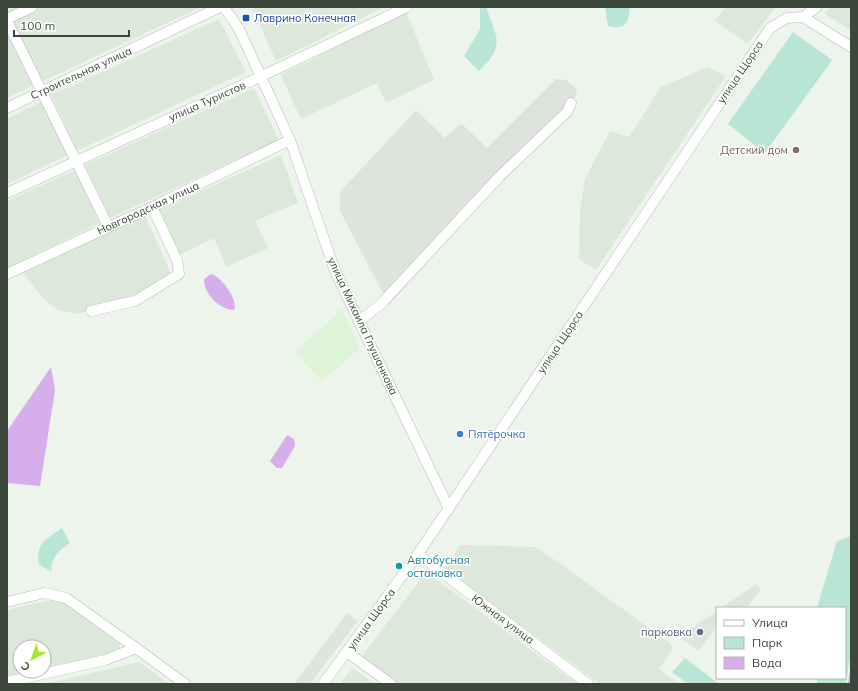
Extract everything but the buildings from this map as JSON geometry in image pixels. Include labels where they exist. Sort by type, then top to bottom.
[{"type":"street","points":[[32,7],[7,20],[74,160],[108,226]]},
{"type":"street","name":"Строительная улица","points":[[7,108],[220,7]]},
{"type":"street","name":"улица Михаила Глушанкова","points":[[224,7],[239,29],[262,76],[290,140],[335,270],[448,508]]},
{"type":"street","name":"улица Туристов","points":[[7,193],[74,160],[262,76],[407,7]]},
{"type":"street","points":[[817,7],[804,16],[851,47]]},
{"type":"street","name":"улица Щорса","points":[[324,684],[418,554],[770,28],[787,18],[804,16]]},
{"type":"street","points":[[359,321],[380,305],[500,176],[567,112],[570,103]]},
{"type":"street","name":"Новгородская улица","points":[[7,274],[108,226],[152,207],[290,140]]},
{"type":"street","points":[[91,311],[135,300],[178,274],[177,260],[152,207]]},
{"type":"street","name":"Южная улица","points":[[418,554],[588,684]]},
{"type":"street","points":[[7,602],[44,593],[66,598],[186,684]]},
{"type":"street","points":[[7,682],[105,660],[136,648]]},
{"type":"street","points":[[347,652],[391,684]]},
{"type":"shaded area","points":[[7,7],[201,7],[7,98]]},
{"type":"shaded area","points":[[252,7],[384,7],[276,61]]},
{"type":"shaded area","points":[[726,7],[776,7],[748,44],[715,21]]},
{"type":"shaded area","points":[[832,7],[851,7],[851,31],[824,13]]},
{"type":"shaded area","points":[[406,12],[434,80],[386,103],[377,83],[301,119],[281,75]]},
{"type":"shaded area","points":[[219,19],[246,72],[77,151],[51,95]]},
{"type":"shaded area","points":[[708,67],[726,76],[596,270],[579,259],[580,210],[585,179],[610,131],[629,137],[661,87]]},
{"type":"shaded area","points":[[556,79],[566,80],[577,89],[571,116],[514,166],[389,305],[340,211],[340,192],[416,110],[445,138],[461,123],[487,148]]},
{"type":"shaded area","points":[[254,88],[279,140],[110,218],[85,165]]},
{"type":"shaded area","points":[[43,101],[68,155],[7,184],[7,119]]},
{"type":"shaded area","points":[[281,155],[298,203],[255,221],[268,248],[226,267],[214,238],[179,255],[159,210]]},
{"type":"shaded area","points":[[75,170],[100,223],[7,268],[7,201]]},
{"type":"shaded area","points":[[145,215],[171,274],[136,294],[79,314],[58,310],[43,298],[22,272]]},
{"type":"shaded area","points":[[342,309],[360,348],[322,381],[295,352]]},
{"type":"shaded area","points":[[460,545],[535,547],[670,643],[673,649],[659,669],[679,684],[600,684],[445,569]]},
{"type":"shaded area","points":[[426,572],[577,684],[399,684],[361,657]]},
{"type":"shaded area","points":[[756,584],[761,589],[748,607],[722,607]]},
{"type":"shaded area","points":[[59,598],[120,644],[120,653],[52,667],[52,639],[12,639],[12,676],[7,677],[7,610]]},
{"type":"shaded area","name":"парковка","points":[[716,612],[716,628],[698,651],[679,637]]},
{"type":"shaded area","points":[[347,613],[358,621],[310,684],[294,684]]},
{"type":"shaded area","points":[[139,662],[169,684],[44,684],[70,678]]},
{"type":"shaded area","points":[[353,668],[375,684],[340,684]]},
{"type":"green space","points":[[486,7],[496,34],[497,41],[493,55],[479,71],[464,56],[480,29],[480,8]]},
{"type":"green space","points":[[605,7],[630,7],[629,17],[625,24],[618,27],[608,26]]},
{"type":"green space","points":[[793,32],[832,60],[765,153],[728,124]]},
{"type":"green space","points":[[62,528],[70,543],[56,555],[51,571],[39,565],[38,558],[40,547],[46,539]]},
{"type":"green space","points":[[851,536],[851,650],[846,684],[817,684],[817,679],[846,679],[846,607],[817,607],[837,541]]},
{"type":"green space","points":[[685,658],[719,684],[688,684],[672,672]]},
{"type":"water","points":[[211,274],[220,279],[232,295],[235,306],[234,310],[218,304],[209,295],[204,284],[204,279]]},
{"type":"water","points":[[51,367],[55,390],[40,486],[7,483],[7,431]]},
{"type":"water","points":[[287,435],[294,439],[295,446],[282,468],[277,468],[270,461]]},
{"type":"waterway","points":[[849,684],[851,672]]},
{"type":"place","name":"Лаврино Конечная","points":[[246,18]]},
{"type":"place","name":"Детский дом","points":[[796,150]]},
{"type":"place","name":"Пятёрочка","points":[[460,434]]},
{"type":"place","name":"Автобусная остановка","points":[[399,566]]},
{"type":"place","name":"парковка","points":[[700,632]]}]
